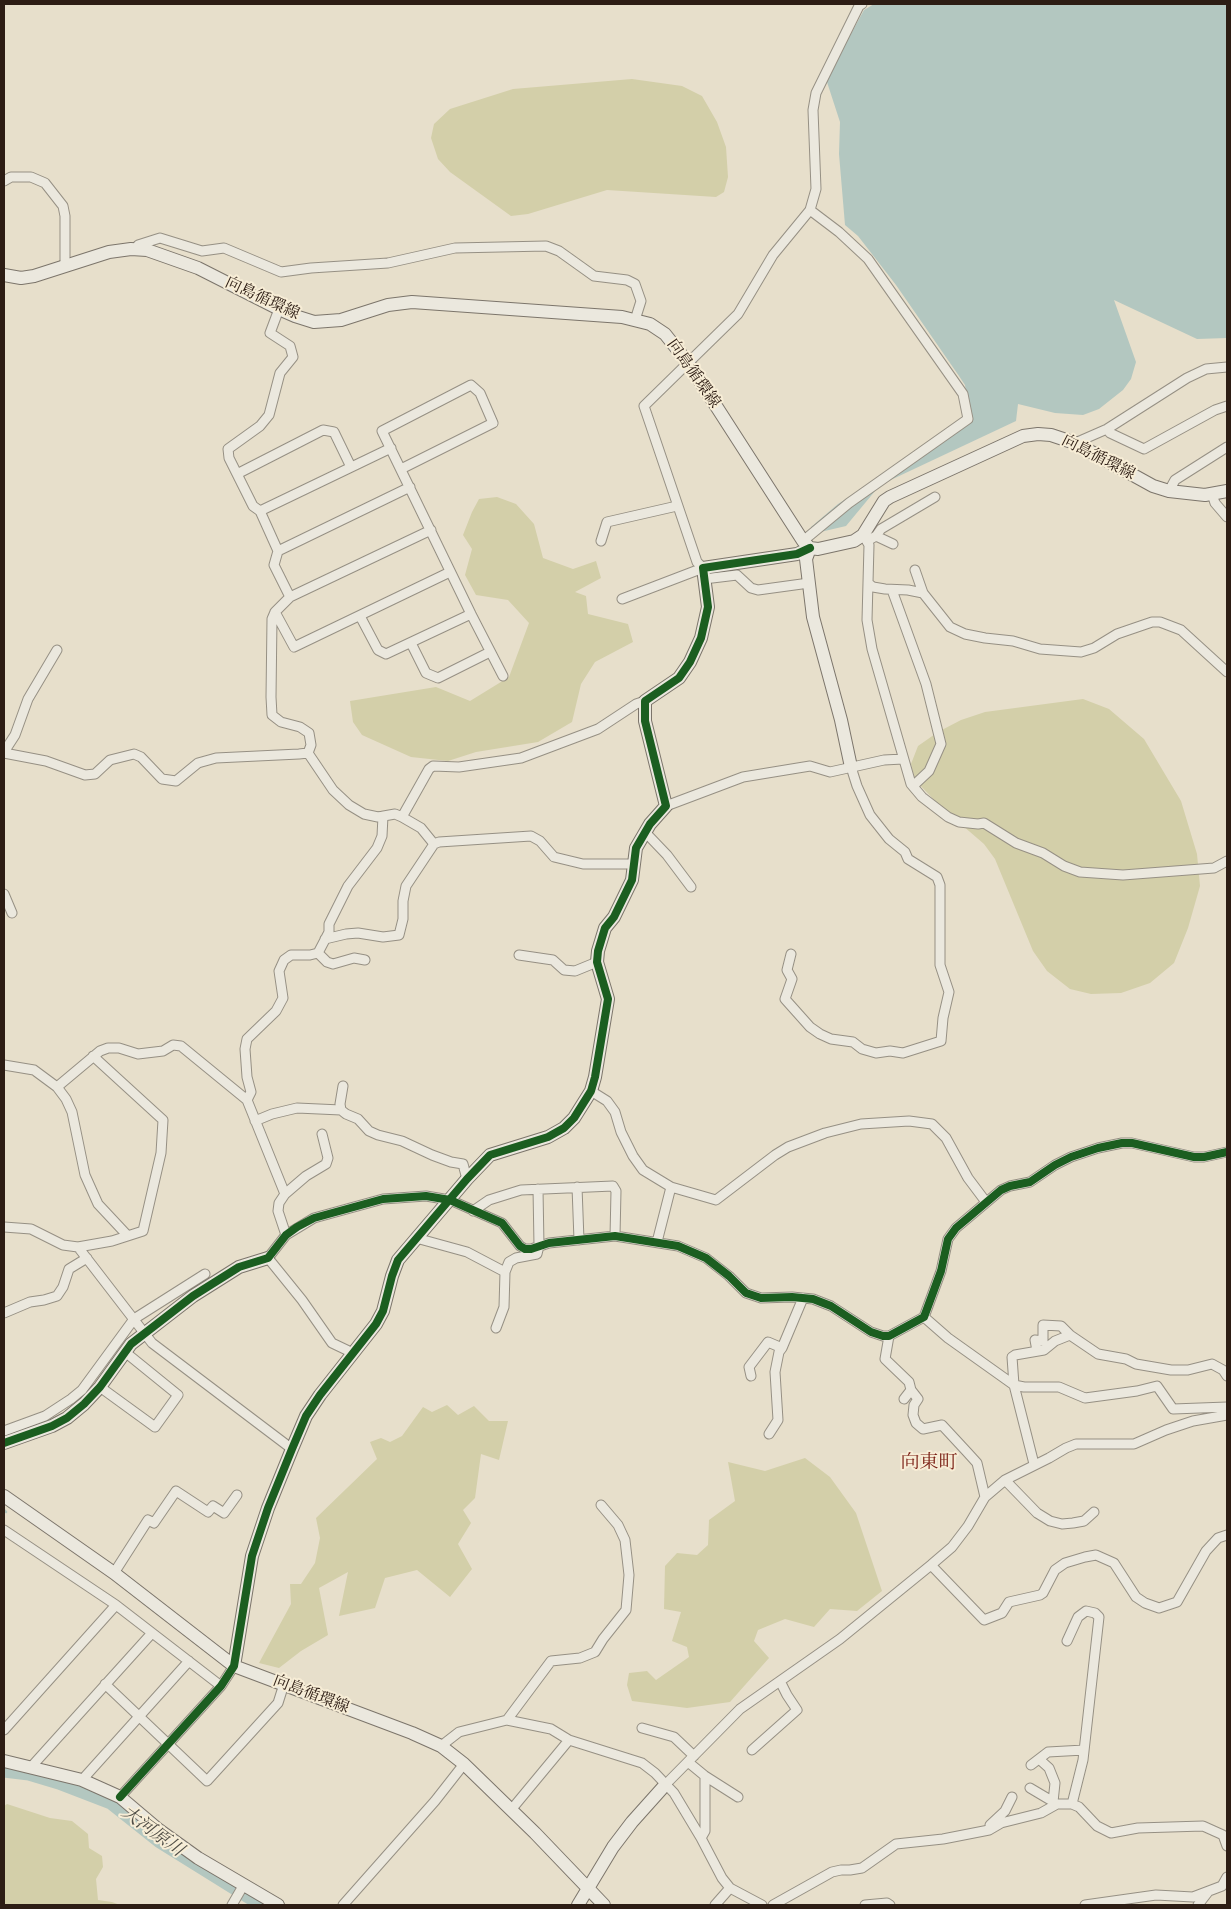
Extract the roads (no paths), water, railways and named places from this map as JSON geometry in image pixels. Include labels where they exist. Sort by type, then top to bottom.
[{"type":"street","points":[[402,817],[429,769],[433,766],[458,767],[521,758],[598,729],[679,678],[690,662],[701,638],[708,607],[704,574],[697,562],[677,506],[644,406],[738,314],[774,255],[810,210],[816,189],[813,110],[816,93],[859,6],[862,4]]},
{"type":"street","points":[[4,181],[10,177],[31,177],[45,183],[63,206],[66,265]]},
{"type":"street","points":[[622,599],[704,574],[797,554],[849,502],[968,419],[963,394],[868,259],[839,232],[810,210]]},
{"type":"street","points":[[137,249],[138,245],[160,238],[202,251],[224,248],[281,272],[388,263],[455,248],[546,246],[559,252],[594,276],[627,280],[635,284],[642,301],[635,320]]},
{"type":"street","name":"向島循環線","points":[[4,275],[21,278],[34,276],[109,252],[137,249],[147,250],[198,268],[279,309],[314,322],[341,320],[388,305],[412,302],[555,312],[635,320],[650,324],[665,334],[689,364],[806,545]]},
{"type":"street","points":[[279,309],[270,333],[290,346],[293,357],[280,373],[269,415],[260,426],[228,449],[228,458],[253,506],[260,511],[278,551],[274,565],[290,597]]},
{"type":"street","points":[[1075,443],[1107,428],[1187,378],[1206,369],[1227,367]]},
{"type":"street","points":[[401,469],[494,423],[480,393],[471,386],[382,431],[503,676]]},
{"type":"street","points":[[1107,428],[1110,433],[1144,449],[1214,410],[1227,406]]},
{"type":"street","points":[[237,474],[323,430],[334,432],[351,467]]},
{"type":"street","name":"向島循環線","points":[[864,538],[884,501],[890,497],[1024,436],[1038,434],[1051,435],[1075,443],[1153,486],[1169,491],[1197,495],[1227,491]]},
{"type":"street","points":[[1169,491],[1175,480],[1227,447]]},
{"type":"street","points":[[260,511],[391,448]]},
{"type":"street","points":[[278,551],[410,487]]},
{"type":"street","points":[[1212,494],[1215,503],[1227,517]]},
{"type":"street","points":[[876,536],[881,529],[935,497]]},
{"type":"street","points":[[601,541],[607,522],[677,506]]},
{"type":"street","points":[[308,752],[311,744],[309,733],[300,727],[281,722],[272,715],[272,619],[275,612],[290,597],[431,530]]},
{"type":"street","points":[[806,545],[818,549],[876,536],[892,544]]},
{"type":"street","points":[[864,538],[869,545],[867,620],[872,649],[903,759],[913,786],[922,797],[948,817],[959,822],[984,823],[1016,843],[1043,853],[1064,866],[1080,872],[1132,874],[1214,868],[1227,861]]},
{"type":"street","points":[[791,954],[787,970],[792,979],[785,1000],[810,1027],[820,1034],[831,1039],[852,1042],[862,1049],[876,1053],[890,1051],[903,1053],[941,1041],[943,1018],[949,992],[940,965],[940,885],[937,877],[908,859],[905,852],[889,839],[870,815],[857,786],[813,617],[806,545]]},
{"type":"street","points":[[916,570],[923,593],[950,627],[972,635],[1013,640],[1040,649],[1081,652],[1102,644],[1117,634],[1152,622],[1160,622],[1181,630],[1227,672]]},
{"type":"street","points":[[275,612],[294,647],[450,572]]},
{"type":"street","points":[[704,574],[737,575],[751,588],[758,590],[809,583]]},
{"type":"street","points":[[868,583],[892,590],[923,593]]},
{"type":"street","points":[[892,590],[926,684],[941,744],[929,771],[913,786]]},
{"type":"street","points":[[360,616],[378,650],[386,654],[471,614]]},
{"type":"street","points":[[411,642],[426,673],[438,678],[490,652]]},
{"type":"street","points":[[57,650],[28,700],[14,735],[4,753],[46,761],[85,774],[95,774],[110,760],[134,754],[141,756],[162,779],[176,781],[198,763],[216,758],[308,752]]},
{"type":"street","points":[[645,701],[645,721],[666,806]]},
{"type":"street","points":[[308,752],[334,790],[348,805],[364,814],[383,816],[395,814],[402,817],[421,828],[434,844]]},
{"type":"street","points":[[120,1797],[221,1686],[234,1666],[252,1556],[268,1508],[292,1448],[306,1416],[376,1324],[383,1311],[398,1260],[490,1155],[548,1136],[564,1128],[574,1118],[591,1091],[608,998],[597,962],[598,951],[605,928],[614,918],[632,880],[636,848],[646,832],[666,806],[743,777],[810,766],[830,772],[884,760],[903,759]]},
{"type":"street","points":[[247,1100],[251,1092],[247,1077],[245,1049],[247,1039],[276,1012],[283,998],[279,971],[284,960],[291,955],[310,956],[318,953],[329,932],[329,924],[348,886],[377,848],[382,836],[383,816]]},
{"type":"street","points":[[646,832],[667,855],[691,887]]},
{"type":"street","points":[[325,940],[346,934],[358,933],[383,937],[399,935],[403,919],[403,901],[406,886],[434,844],[439,842],[531,836],[540,840],[554,857],[583,864],[633,864]]},
{"type":"street","points":[[4,894],[12,913]]},
{"type":"street","points":[[318,953],[326,962],[333,964],[354,958],[365,960]]},
{"type":"street","points":[[519,955],[553,960],[564,970],[575,972],[597,962]]},
{"type":"street","points":[[57,1087],[100,1050],[108,1048],[138,1054],[163,1051],[173,1044],[181,1046],[247,1100],[285,1194]]},
{"type":"street","points":[[4,1227],[32,1229],[63,1244],[78,1247],[112,1241],[143,1231],[161,1153],[163,1120],[93,1056]]},
{"type":"street","points":[[4,1065],[34,1070],[57,1087],[66,1099],[72,1112],[85,1175],[98,1204],[127,1235]]},
{"type":"street","points":[[341,1110],[343,1086]]},
{"type":"street","points":[[591,1091],[607,1101],[615,1112],[621,1132],[633,1156],[643,1170],[670,1187],[716,1200],[788,1147],[825,1133],[861,1124],[909,1121],[932,1124],[946,1138],[968,1178],[986,1202]]},
{"type":"street","points":[[255,1121],[272,1114],[297,1108],[341,1110],[358,1119],[369,1132],[402,1141],[432,1155],[463,1164],[467,1179]]},
{"type":"street","points":[[286,1236],[278,1210],[279,1203],[285,1194],[306,1176],[326,1164],[328,1158],[322,1134]]},
{"type":"street","points":[[4,1444],[52,1426],[67,1418],[100,1387],[131,1344],[193,1296],[239,1267],[268,1258],[286,1236],[314,1218],[383,1198],[426,1196],[450,1200],[502,1224],[520,1246],[531,1249],[549,1243],[615,1236],[678,1246],[706,1258],[746,1292],[760,1298],[813,1299],[831,1306],[871,1332],[890,1336],[924,1317],[941,1271],[948,1240],[956,1228],[1002,1190],[1010,1186],[1030,1182],[1071,1157],[1122,1142],[1194,1157],[1227,1152]]},
{"type":"street","points":[[473,1211],[489,1200],[521,1190],[613,1186],[616,1192],[615,1236]]},
{"type":"street","points":[[577,1187],[579,1240]]},
{"type":"street","points":[[657,1242],[670,1187]]},
{"type":"street","points":[[496,1328],[504,1307],[505,1272],[509,1262],[516,1258],[537,1254],[540,1246],[538,1189]]},
{"type":"street","points":[[416,1238],[467,1252],[505,1272]]},
{"type":"street","points":[[78,1247],[152,1343],[292,1448]]},
{"type":"street","points":[[4,1313],[30,1302],[57,1296],[64,1287],[69,1269],[87,1258]]},
{"type":"street","points":[[268,1258],[302,1300],[332,1344],[353,1352]]},
{"type":"street","points":[[4,1431],[45,1416],[71,1399],[82,1390],[134,1319],[205,1274]]},
{"type":"street","points":[[769,1434],[778,1420],[775,1372],[779,1352],[803,1298]]},
{"type":"street","points":[[924,1317],[948,1338],[1014,1385],[1024,1387],[1059,1387],[1086,1398],[1137,1391],[1157,1386],[1173,1409],[1227,1407]]},
{"type":"street","points":[[1037,1351],[1036,1340],[1043,1340],[1043,1325],[1060,1326],[1098,1354],[1136,1364],[1171,1370],[1188,1370],[1212,1364],[1223,1370],[1227,1376]]},
{"type":"street","points":[[1034,1464],[1014,1385],[1012,1357],[1044,1350],[1055,1341],[1070,1335]]},
{"type":"street","points":[[890,1336],[885,1359],[909,1382],[911,1390],[918,1399],[914,1405],[913,1415],[916,1423],[923,1429],[942,1425],[977,1463],[985,1497]]},
{"type":"street","points":[[751,1376],[750,1367],[768,1342],[782,1348]]},
{"type":"street","points":[[100,1387],[155,1427],[178,1395],[125,1352]]},
{"type":"street","points":[[904,1400],[911,1390]]},
{"type":"street","points":[[578,1905],[613,1847],[632,1822],[666,1784],[740,1709],[840,1639],[931,1565],[952,1546],[968,1526],[985,1497],[1005,1480],[1076,1444],[1134,1444],[1193,1421],[1227,1415]]},
{"type":"street","points":[[1005,1480],[1037,1513],[1050,1521],[1062,1524],[1084,1521],[1094,1512]]},
{"type":"street","points":[[114,1573],[148,1520],[154,1523],[176,1491],[208,1512],[213,1506],[224,1514],[237,1495]]},
{"type":"street","name":"向島循環線","points":[[4,1496],[114,1573],[234,1666],[412,1733],[441,1746],[464,1764],[535,1832],[604,1905]]},
{"type":"street","points":[[506,1720],[550,1661],[580,1658],[595,1652],[626,1610],[629,1575],[625,1540],[618,1525],[601,1506]]},
{"type":"street","points":[[4,1530],[116,1605],[221,1686]]},
{"type":"street","points":[[931,1565],[984,1620],[1002,1614],[1009,1602],[1040,1596],[1055,1570],[1065,1563],[1084,1556],[1096,1555],[1114,1563],[1136,1597],[1145,1603],[1159,1608],[1177,1602],[1206,1551],[1218,1538],[1227,1536]]},
{"type":"street","points":[[4,1730],[116,1605]]},
{"type":"street","points":[[1067,1641],[1078,1617],[1086,1611],[1095,1613],[1099,1617],[1084,1750],[1072,1804]]},
{"type":"street","points":[[32,1766],[152,1633]]},
{"type":"street","points":[[82,1780],[189,1661]]},
{"type":"street","points":[[752,1750],[797,1710],[786,1695],[780,1681]]},
{"type":"street","points":[[105,1684],[169,1743],[207,1782],[278,1703],[284,1684]]},
{"type":"street","points":[[441,1746],[459,1732],[506,1720],[551,1729],[569,1740],[642,1763],[655,1773],[674,1793],[722,1878],[730,1888],[762,1905]]},
{"type":"street","points":[[642,1728],[674,1737],[705,1776],[738,1797]]},
{"type":"street","points":[[512,1810],[569,1740]]},
{"type":"street","points":[[1031,1765],[1048,1752],[1084,1750]]},
{"type":"street","points":[[1039,1759],[1049,1768],[1055,1783],[1055,1803]]},
{"type":"street","points":[[4,1761],[32,1766],[82,1780],[120,1797],[159,1830],[198,1858],[278,1905]]},
{"type":"street","points":[[343,1905],[464,1764]]},
{"type":"street","points":[[701,1838],[705,1831],[705,1776]]},
{"type":"street","points":[[1030,1788],[1055,1803],[1072,1804],[1079,1807],[1097,1826],[1111,1833],[1138,1828],[1203,1826],[1222,1836],[1227,1846]]},
{"type":"street","points":[[989,1830],[989,1825],[1005,1811],[1012,1797]]},
{"type":"street","points":[[773,1905],[832,1872],[862,1868],[896,1844],[943,1839],[989,1830],[1001,1823],[1041,1813],[1055,1803]]},
{"type":"street","points":[[1085,1905],[1156,1895],[1193,1897],[1225,1886],[1227,1877]]},
{"type":"street","points":[[232,1905],[243,1886]]},
{"type":"street","points":[[715,1905],[730,1888]]},
{"type":"street","points":[[1198,1905],[1208,1892]]},
{"type":"street","points":[[865,1905],[875,1903],[887,1903],[890,1905]]},
{"type":"water","points":[[874,4],[1227,4],[1227,338],[1197,339],[1114,300],[1136,362],[1131,379],[1123,390],[1099,409],[1083,415],[1055,413],[1018,404],[1016,421],[880,485],[846,526],[816,533],[811,527],[838,504],[967,421],[969,416],[965,385],[896,285],[858,236],[845,225],[839,154],[840,122],[826,79],[864,10]]},
{"type":"waterway","name":"大河原川","points":[[4,1770],[29,1773],[59,1782],[111,1802],[160,1841],[263,1905]]},
{"type":"district","name":"向東町","points":[[929,1464]]}]
